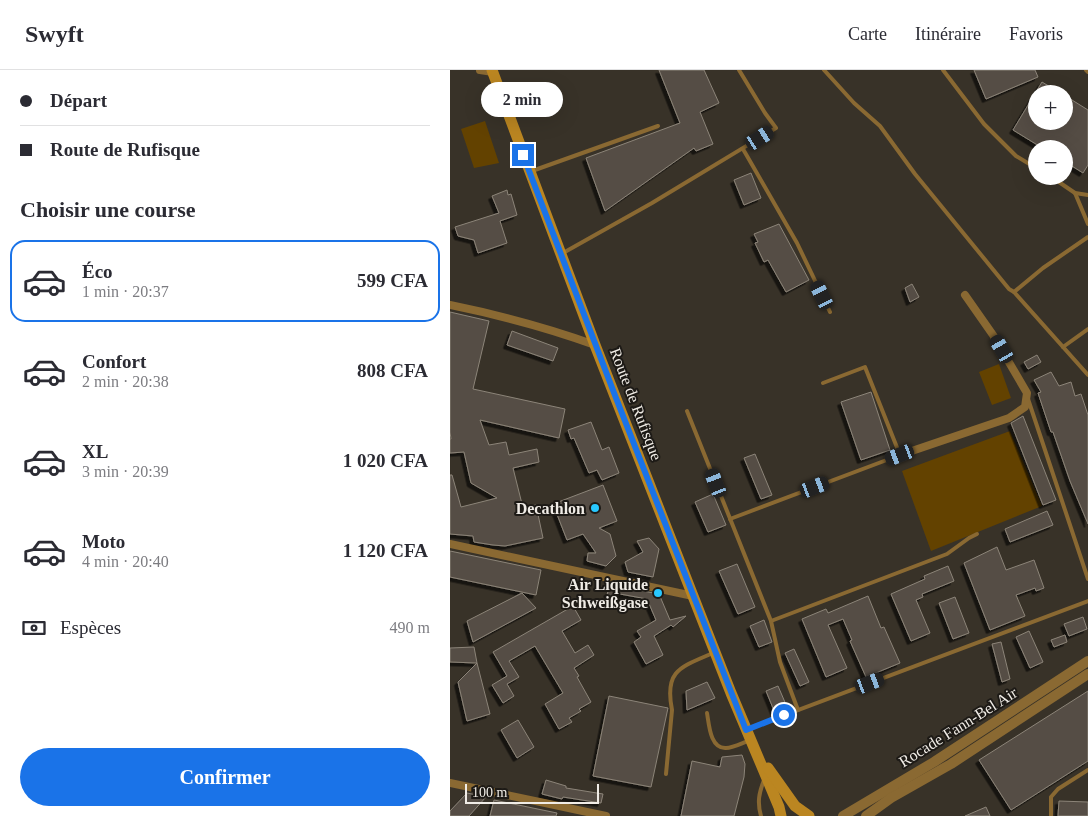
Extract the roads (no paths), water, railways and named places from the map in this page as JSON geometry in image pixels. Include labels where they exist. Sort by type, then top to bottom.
[{"type":"main road","name":"Route de Rufisque","points":[[492,71],[595,345],[781,816]]},
{"type":"main road","name":"Route de Rufisque","points":[[750,739],[790,800],[800,811],[809,816]]},
{"type":"street","points":[[480,70],[492,71]]},
{"type":"street","points":[[900,455],[1010,418],[1025,407],[1027,393],[993,335],[965,295]]},
{"type":"street","points":[[450,305],[555,330],[595,345]]},
{"type":"street","points":[[450,544],[693,596]]},
{"type":"street","name":"Rocade Fann-Bel Air","points":[[843,816],[934,762],[1088,662]]},
{"type":"street","name":"Rocade Fann-Bel Air","points":[[866,816],[891,798],[951,764],[1088,674]]},
{"type":"street","points":[[450,783],[606,816]]},
{"type":"lane","points":[[561,254],[776,128],[739,70]]},
{"type":"lane","points":[[824,70],[854,104],[880,126],[938,203],[1009,289],[1014,292],[1088,375]]},
{"type":"lane","points":[[943,70],[984,124],[1016,156],[1028,163]]},
{"type":"lane","points":[[530,172],[658,126]]},
{"type":"lane","points":[[743,149],[797,243],[830,312]]},
{"type":"lane","points":[[1063,185],[1075,193],[1088,195]]},
{"type":"lane","points":[[1075,193],[1088,224]]},
{"type":"lane","points":[[1014,292],[1043,268],[1088,237]]},
{"type":"lane","points":[[1063,347],[1088,329]]},
{"type":"lane","points":[[730,519],[900,455],[865,367],[823,384]]},
{"type":"lane","points":[[1027,393],[1088,579]]},
{"type":"lane","points":[[687,411],[771,621],[780,662],[798,710]]},
{"type":"lane","points":[[771,621],[947,554],[977,534]]},
{"type":"lane","points":[[707,713],[713,741],[716,746],[726,748],[750,739],[798,710],[1088,601]]},
{"type":"lane","points":[[666,774],[672,710],[670,700],[674,673],[715,652]]},
{"type":"lane","points":[[1051,816],[1051,797],[1058,789],[1088,770]]},
{"type":"lane","points":[[761,816],[758,805],[759,793],[766,776]]},
{"type":"place","name":"Decathlon","points":[[595,508]]},
{"type":"place","name":"Air Liquide Schweißgase","points":[[658,593]]}]
